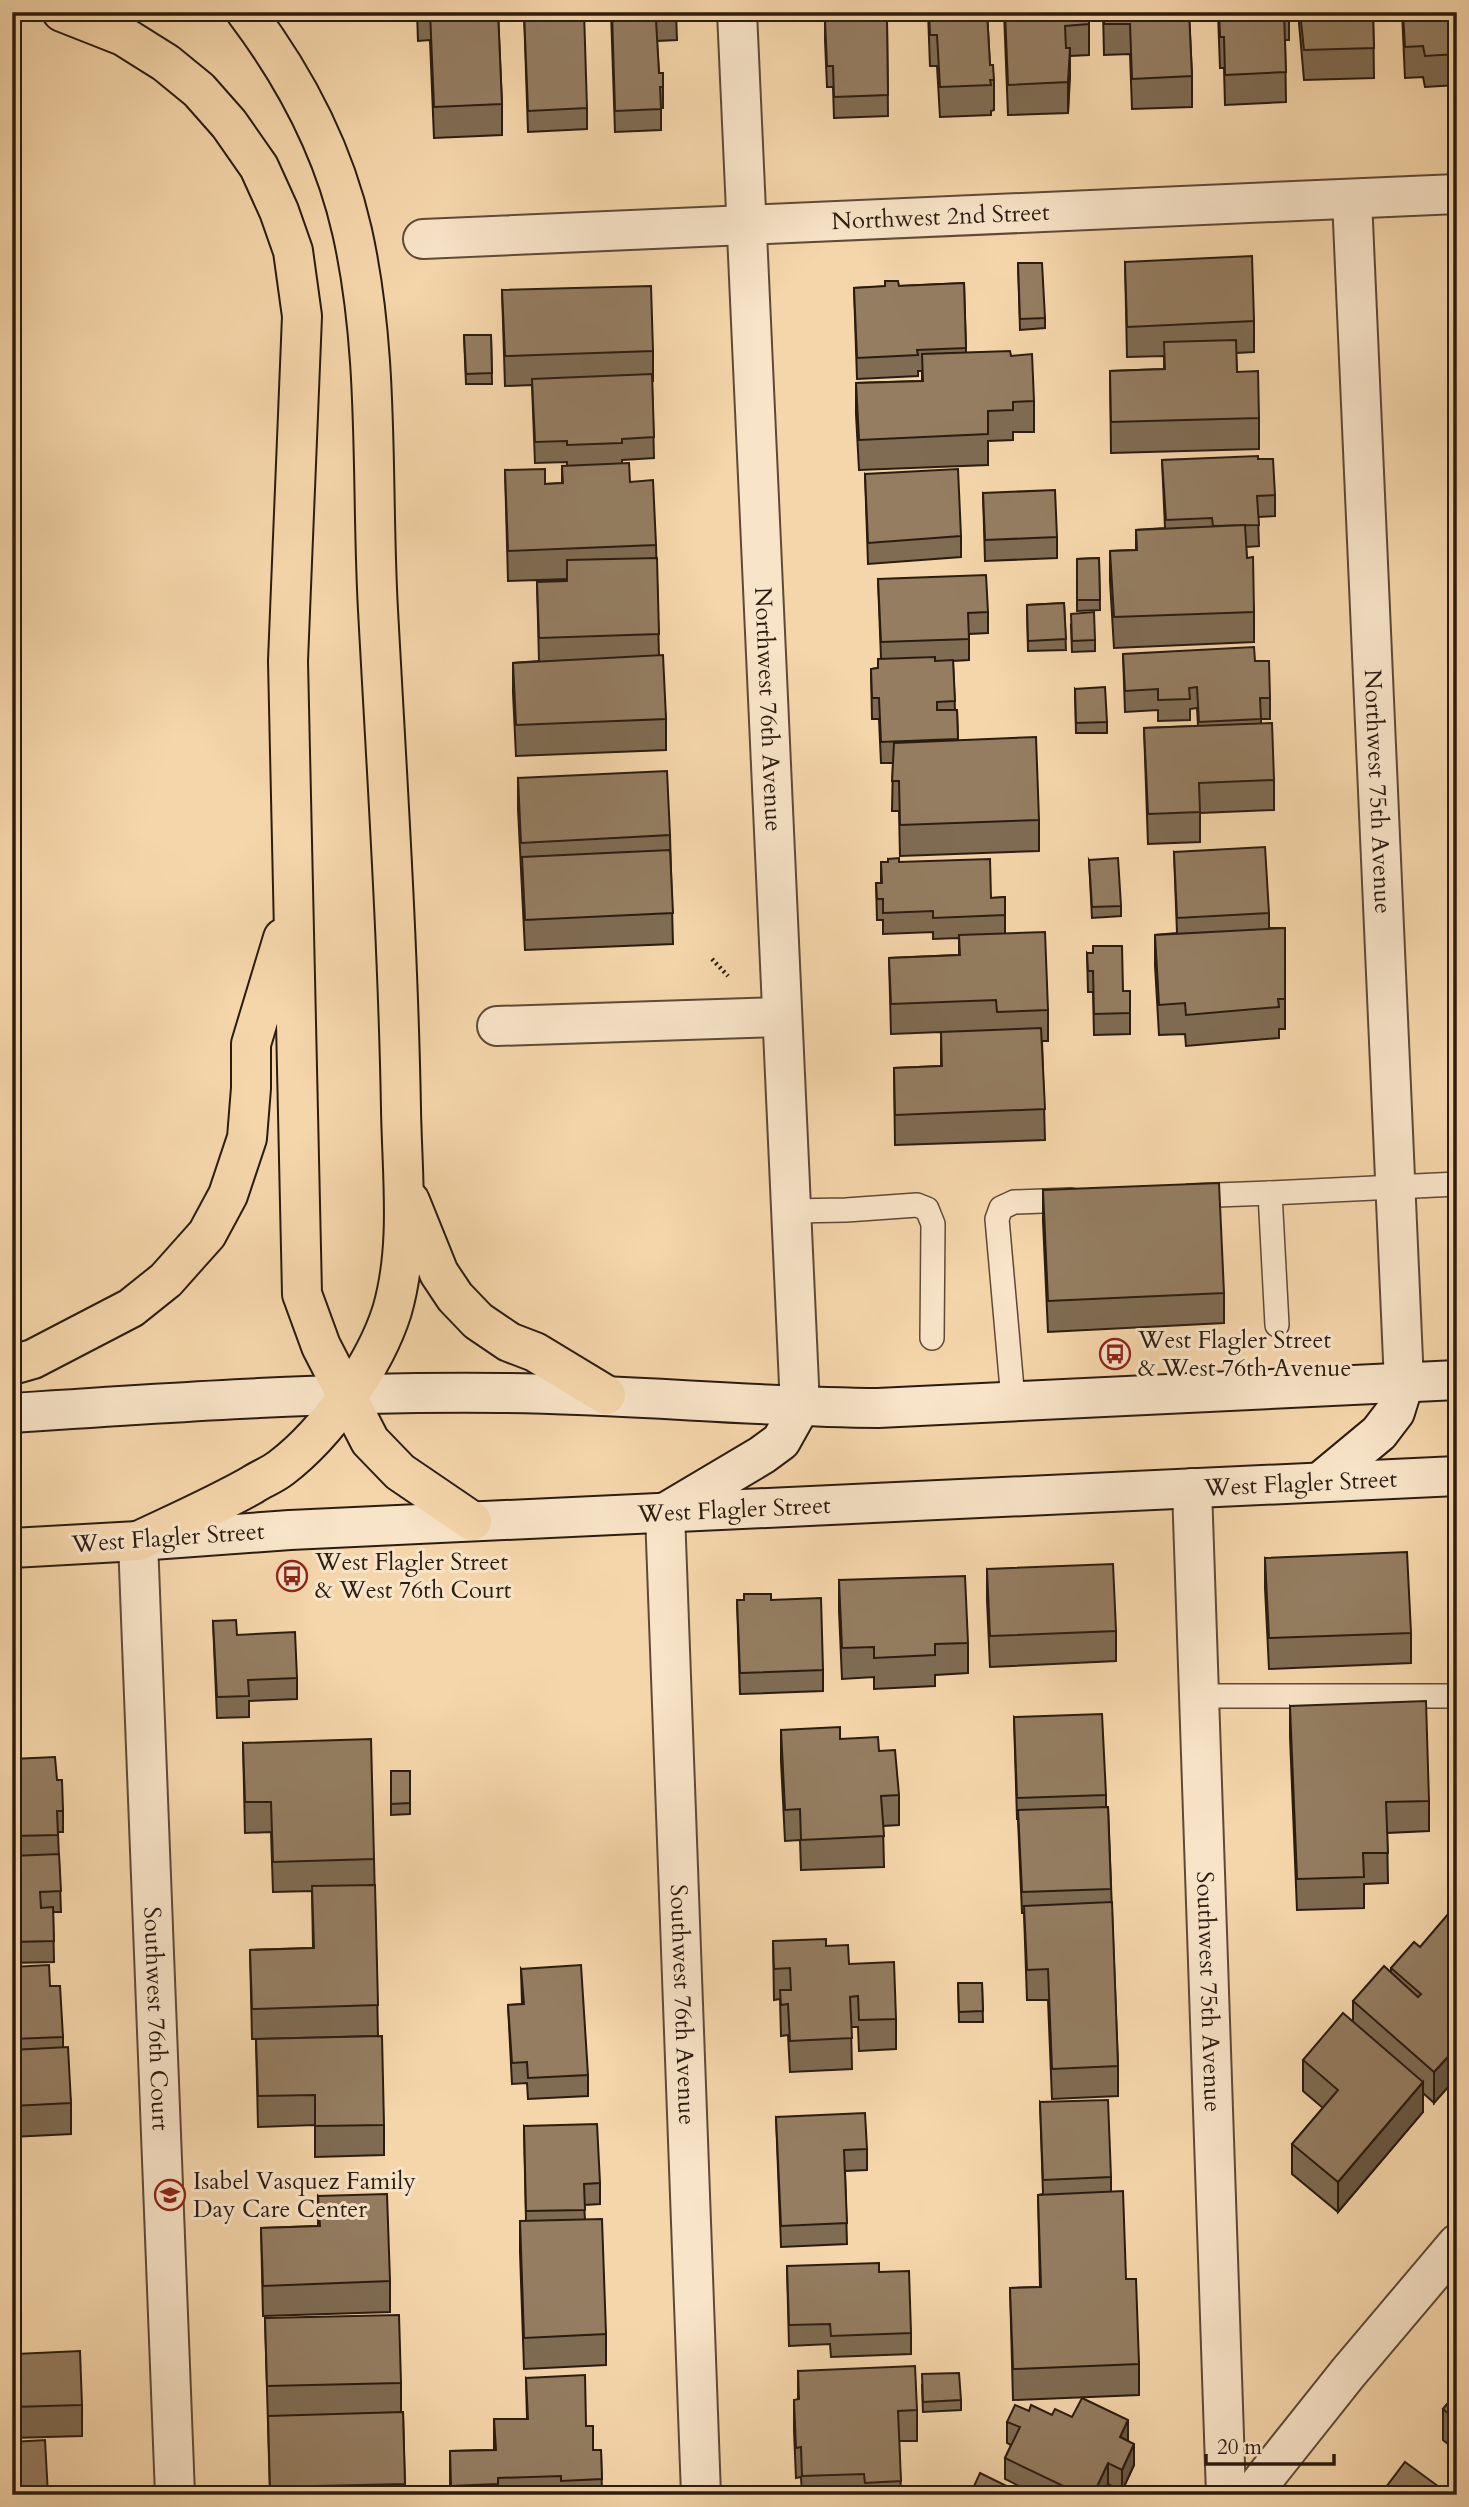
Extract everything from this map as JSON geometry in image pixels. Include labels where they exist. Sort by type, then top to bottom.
[{"type":"main road","points":[[62,12],[123,36],[199,90],[229,124],[260,167],[293,251],[302,316],[288,661],[302,1294],[321,1346],[370,1441],[400,1472],[472,1521]]},
{"type":"main road","points":[[138,1541],[229,1498],[281,1468],[321,1429],[370,1361],[391,1312],[403,1258],[399,994],[376,571],[370,365],[364,290],[352,228],[336,177],[311,116],[274,49],[246,12]]},
{"type":"main road","points":[[12,1366],[43,1354],[131,1308],[166,1280],[207,1234],[228,1195],[247,1138],[251,1044],[292,906]]},
{"type":"main road","points":[[402,1181],[439,1273],[455,1297],[478,1321],[509,1342],[535,1352],[606,1395]]},
{"type":"main road","name":"West Flagler Street","points":[[12,1548],[138,1541]]},
{"type":"street","name":"Northwest 76th Avenue","points":[[737,12],[800,1408]]},
{"type":"street","name":"Northwest 2nd Street","points":[[423,239],[1457,194]]},
{"type":"street","name":"Northwest 75th Avenue","points":[[1352,199],[1404,1383]]},
{"type":"street","points":[[497,1026],[781,1017]]},
{"type":"street","points":[[12,1413],[204,1400],[347,1394],[505,1393],[606,1395],[800,1408],[878,1408],[1457,1380]]},
{"type":"street","points":[[1320,1482],[1379,1433],[1395,1412],[1404,1383]]},
{"type":"street","points":[[664,1513],[781,1441],[800,1408]]},
{"type":"street","name":"West Flagler Street","points":[[138,1541],[472,1521],[1457,1476]]},
{"type":"street","name":"Southwest 75th Avenue","points":[[1192,1488],[1226,2495]]},
{"type":"street","name":"Southwest 76th Avenue","points":[[664,1513],[701,2495]]},
{"type":"street","name":"Southwest 76th Court","points":[[138,1541],[175,2495]]},
{"type":"street","points":[[1251,2495],[1348,2373],[1457,2244]]},
{"type":"lane","points":[[1162,1197],[1457,1184]]},
{"type":"lane","points":[[1270,1193],[1277,1325]]},
{"type":"lane","points":[[1013,1400],[997,1219],[1001,1208],[1014,1202],[1095,1199]]},
{"type":"lane","points":[[791,1211],[917,1205],[927,1209],[933,1224],[932,1338]]},
{"type":"lane","points":[[1198,1696],[1457,1696]]},
{"type":"path","points":[[712,959],[731,979]]},
{"type":"building","points":[[430,12],[498,12],[502,104],[434,107]]},
{"type":"building","points":[[524,12],[584,12],[587,108],[528,111]]},
{"type":"building","points":[[612,12],[676,12],[677,19],[656,20],[659,73],[663,73],[663,87],[660,87],[661,109],[615,111]]},
{"type":"building","points":[[831,12],[883,12],[883,21],[887,21],[888,95],[834,97],[833,66],[827,66],[825,19],[831,18]]},
{"type":"building","points":[[929,12],[987,12],[990,65],[993,65],[994,80],[990,80],[991,85],[940,87],[937,35],[930,35]]},
{"type":"building","points":[[1005,12],[1089,12],[1089,24],[1065,26],[1066,48],[1070,48],[1068,82],[1008,85]]},
{"type":"building","points":[[1104,12],[1189,12],[1192,76],[1132,79],[1130,24],[1104,24]]},
{"type":"building","points":[[1219,12],[1284,12],[1286,72],[1225,75],[1224,37],[1220,37]]},
{"type":"building","points":[[1300,12],[1373,12],[1374,48],[1304,50]]},
{"type":"building","points":[[1403,12],[1457,12],[1457,54],[1425,56],[1423,46],[1405,47]]},
{"type":"building","points":[[1252,256],[1254,321],[1127,327],[1125,262]]},
{"type":"building","points":[[1018,263],[1042,263],[1045,318],[1020,319]]},
{"type":"building","points":[[885,281],[898,281],[899,286],[964,283],[966,348],[917,350],[918,355],[857,358],[854,288],[885,286]]},
{"type":"building","points":[[651,286],[653,351],[505,356],[502,290]]},
{"type":"building","points":[[464,335],[491,335],[492,373],[466,374]]},
{"type":"building","points":[[1236,340],[1237,372],[1258,371],[1259,418],[1111,422],[1110,371],[1165,369],[1164,342]]},
{"type":"building","points":[[1010,351],[1011,356],[1032,354],[1034,401],[1013,402],[1013,410],[988,411],[988,434],[859,440],[856,383],[923,381],[922,354]]},
{"type":"building","points":[[652,374],[654,437],[622,439],[622,443],[567,445],[567,441],[535,442],[532,379]]},
{"type":"building","points":[[1258,456],[1258,459],[1273,459],[1275,495],[1257,496],[1259,525],[1213,526],[1212,518],[1166,520],[1162,460]]},
{"type":"building","points":[[629,463],[630,482],[653,480],[656,545],[508,551],[505,470],[545,469],[545,484],[563,483],[562,466]]},
{"type":"building","points":[[958,469],[961,536],[868,543],[865,474]]},
{"type":"building","points":[[1055,490],[1057,537],[985,540],[983,493]]},
{"type":"building","points":[[1245,525],[1247,558],[1253,557],[1254,612],[1114,617],[1110,551],[1137,550],[1136,530]]},
{"type":"building","points":[[657,558],[659,634],[539,638],[537,582],[567,581],[567,560]]},
{"type":"building","points":[[1099,558],[1100,600],[1077,600],[1077,559]]},
{"type":"building","points":[[986,575],[988,612],[968,613],[969,639],[881,642],[878,579]]},
{"type":"building","points":[[1064,603],[1066,639],[1028,641],[1027,605]]},
{"type":"building","points":[[1094,612],[1095,640],[1072,641],[1071,614]]},
{"type":"building","points":[[1254,647],[1255,661],[1269,661],[1270,698],[1260,698],[1261,719],[1199,722],[1197,687],[1189,688],[1190,699],[1158,700],[1158,689],[1125,691],[1123,654]]},
{"type":"building","points":[[663,655],[666,719],[516,725],[513,663]]},
{"type":"building","points":[[935,657],[935,661],[953,660],[955,701],[937,702],[937,710],[957,710],[958,739],[881,742],[879,698],[872,698],[871,669],[878,668],[878,659]]},
{"type":"building","points":[[1105,687],[1107,722],[1076,723],[1075,689]]},
{"type":"building","points":[[1272,723],[1274,780],[1199,783],[1200,812],[1148,814],[1144,728]]},
{"type":"building","points":[[1036,737],[1039,820],[900,825],[899,781],[892,781],[894,743]]},
{"type":"building","points":[[667,771],[670,835],[521,843],[518,778]]},
{"type":"building","points":[[1265,847],[1269,913],[1177,918],[1174,852]]},
{"type":"building","points":[[670,850],[673,913],[525,920],[522,857]]},
{"type":"building","points":[[899,858],[899,862],[990,859],[991,898],[1005,897],[1005,915],[933,918],[933,911],[883,913],[883,899],[877,899],[876,883],[882,883],[881,862]]},
{"type":"building","points":[[1118,858],[1121,906],[1092,907],[1089,860]]},
{"type":"building","points":[[1285,928],[1285,999],[1278,999],[1279,1007],[1186,1015],[1185,1003],[1159,1005],[1155,935]]},
{"type":"building","points":[[1045,932],[1048,1010],[997,1012],[996,1000],[891,1004],[889,958],[960,955],[959,935]]},
{"type":"building","points":[[1093,946],[1122,946],[1123,991],[1130,991],[1130,1013],[1094,1014],[1093,971],[1088,971],[1087,953],[1093,953]]},
{"type":"building","points":[[1041,1028],[1045,1109],[895,1115],[894,1068],[942,1066],[941,1032]]},
{"type":"building","points":[[1219,1183],[1224,1293],[1048,1301],[1043,1190]]},
{"type":"building","points":[[1407,1552],[1411,1633],[1269,1638],[1265,1558]]},
{"type":"building","points":[[1113,1564],[1116,1631],[990,1636],[987,1569]]},
{"type":"building","points":[[965,1576],[968,1643],[935,1644],[935,1655],[874,1658],[874,1647],[842,1648],[839,1580]]},
{"type":"building","points":[[744,1594],[771,1594],[771,1600],[821,1598],[823,1670],[740,1673],[737,1600],[744,1600]]},
{"type":"building","points":[[236,1620],[237,1635],[295,1632],[297,1678],[248,1680],[249,1696],[217,1697],[213,1621]]},
{"type":"building","points":[[1426,1701],[1429,1801],[1386,1802],[1388,1853],[1363,1853],[1364,1877],[1297,1879],[1290,1706]]},
{"type":"building","points":[[1102,1714],[1106,1795],[1017,1798],[1014,1717]]},
{"type":"building","points":[[840,1727],[840,1739],[878,1737],[879,1751],[895,1750],[899,1795],[881,1796],[884,1836],[801,1840],[800,1809],[785,1810],[781,1730]]},
{"type":"building","points":[[371,1739],[374,1859],[273,1862],[271,1802],[245,1802],[243,1743]]},
{"type":"building","points":[[55,1757],[57,1780],[62,1780],[63,1811],[57,1811],[58,1835],[12,1836],[12,1759]]},
{"type":"building","points":[[391,1771],[410,1771],[410,1803],[391,1804]]},
{"type":"building","points":[[1108,1807],[1111,1889],[1022,1892],[1018,1810]]},
{"type":"building","points":[[59,1854],[61,1891],[40,1892],[41,1908],[53,1907],[54,1941],[12,1942],[12,1856]]},
{"type":"building","points":[[375,1885],[378,2005],[252,2009],[250,1950],[314,1948],[312,1886]]},
{"type":"building","points":[[1112,1902],[1118,2066],[1052,2069],[1048,1969],[1027,1970],[1024,1906]]},
{"type":"building","points":[[1449,1913],[1457,1920],[1457,2047],[1434,2072],[1353,2001],[1384,1966],[1418,1997],[1421,1994],[1391,1968],[1414,1942],[1420,1947]]},
{"type":"building","points":[[826,1939],[826,1946],[848,1945],[849,1964],[894,1962],[896,2019],[859,2020],[858,1996],[850,1997],[852,2038],[790,2041],[788,2004],[781,2005],[780,1990],[791,1990],[790,1968],[774,1969],[773,1941]]},
{"type":"building","points":[[49,1965],[50,1986],[60,1986],[63,2037],[12,2039],[12,1967]]},
{"type":"building","points":[[581,1965],[588,2075],[528,2078],[527,2062],[512,2063],[508,2005],[524,2004],[521,1969]]},
{"type":"building","points":[[958,1983],[982,1983],[983,2011],[959,2012]]},
{"type":"building","points":[[1343,2013],[1423,2082],[1338,2182],[1292,2144],[1338,2090],[1303,2060]]},
{"type":"building","points":[[382,2036],[384,2125],[315,2126],[315,2095],[258,2096],[256,2039]]},
{"type":"building","points":[[68,2047],[71,2103],[12,2106],[12,2050]]},
{"type":"building","points":[[1108,2100],[1111,2177],[1043,2180],[1040,2102]]},
{"type":"building","points":[[865,2113],[867,2149],[844,2150],[847,2223],[781,2226],[776,2117]]},
{"type":"building","points":[[597,2124],[600,2183],[584,2184],[585,2210],[526,2211],[524,2126]]},
{"type":"building","points":[[1123,2191],[1126,2279],[1136,2279],[1139,2364],[1013,2369],[1010,2288],[1041,2287],[1038,2195]]},
{"type":"building","points":[[387,2194],[390,2281],[263,2286],[261,2228],[320,2226],[318,2196]]},
{"type":"building","points":[[602,2219],[606,2334],[524,2338],[520,2221]]},
{"type":"building","points":[[879,2263],[879,2272],[909,2271],[911,2333],[831,2336],[830,2324],[789,2325],[787,2266]]},
{"type":"building","points":[[12,2275],[16,2354],[80,2351],[82,2405],[12,2407]]},
{"type":"building","points":[[399,2315],[401,2383],[267,2386],[265,2318]]},
{"type":"building","points":[[915,2366],[917,2410],[898,2411],[901,2481],[865,2483],[864,2474],[802,2476],[801,2447],[796,2448],[794,2400],[799,2399],[798,2371]]},
{"type":"building","points":[[959,2373],[961,2400],[923,2402],[922,2374]]},
{"type":"building","points":[[585,2375],[586,2426],[593,2426],[593,2450],[601,2450],[602,2479],[561,2481],[561,2476],[498,2478],[498,2484],[451,2486],[450,2451],[496,2450],[494,2419],[528,2419],[526,2378]]},
{"type":"building","points":[[1457,2392],[1457,2421],[1443,2409]]},
{"type":"building","points":[[1082,2398],[1128,2420],[1120,2437],[1134,2444],[1122,2470],[1108,2463],[1093,2495],[1082,2495],[1005,2458],[1020,2427],[1007,2422],[1015,2405],[1029,2411],[1031,2405],[1052,2415],[1055,2409],[1072,2417]]},
{"type":"building","points":[[403,2412],[405,2484],[270,2487],[268,2416]]},
{"type":"building","points":[[45,2440],[48,2495],[12,2495],[12,2442]]},
{"type":"building","points":[[1405,2462],[1450,2495],[1380,2495]]},
{"type":"building","points":[[980,2473],[1025,2495],[970,2495]]},
{"type":"place","name":"West Flagler Street & West 76th Avenue","points":[[1115,1354]]},
{"type":"place","name":"West Flagler Street & West 76th Court","points":[[292,1576]]},
{"type":"place","name":"Isabel Vasquez Family Day Care Center","points":[[170,2195]]}]
